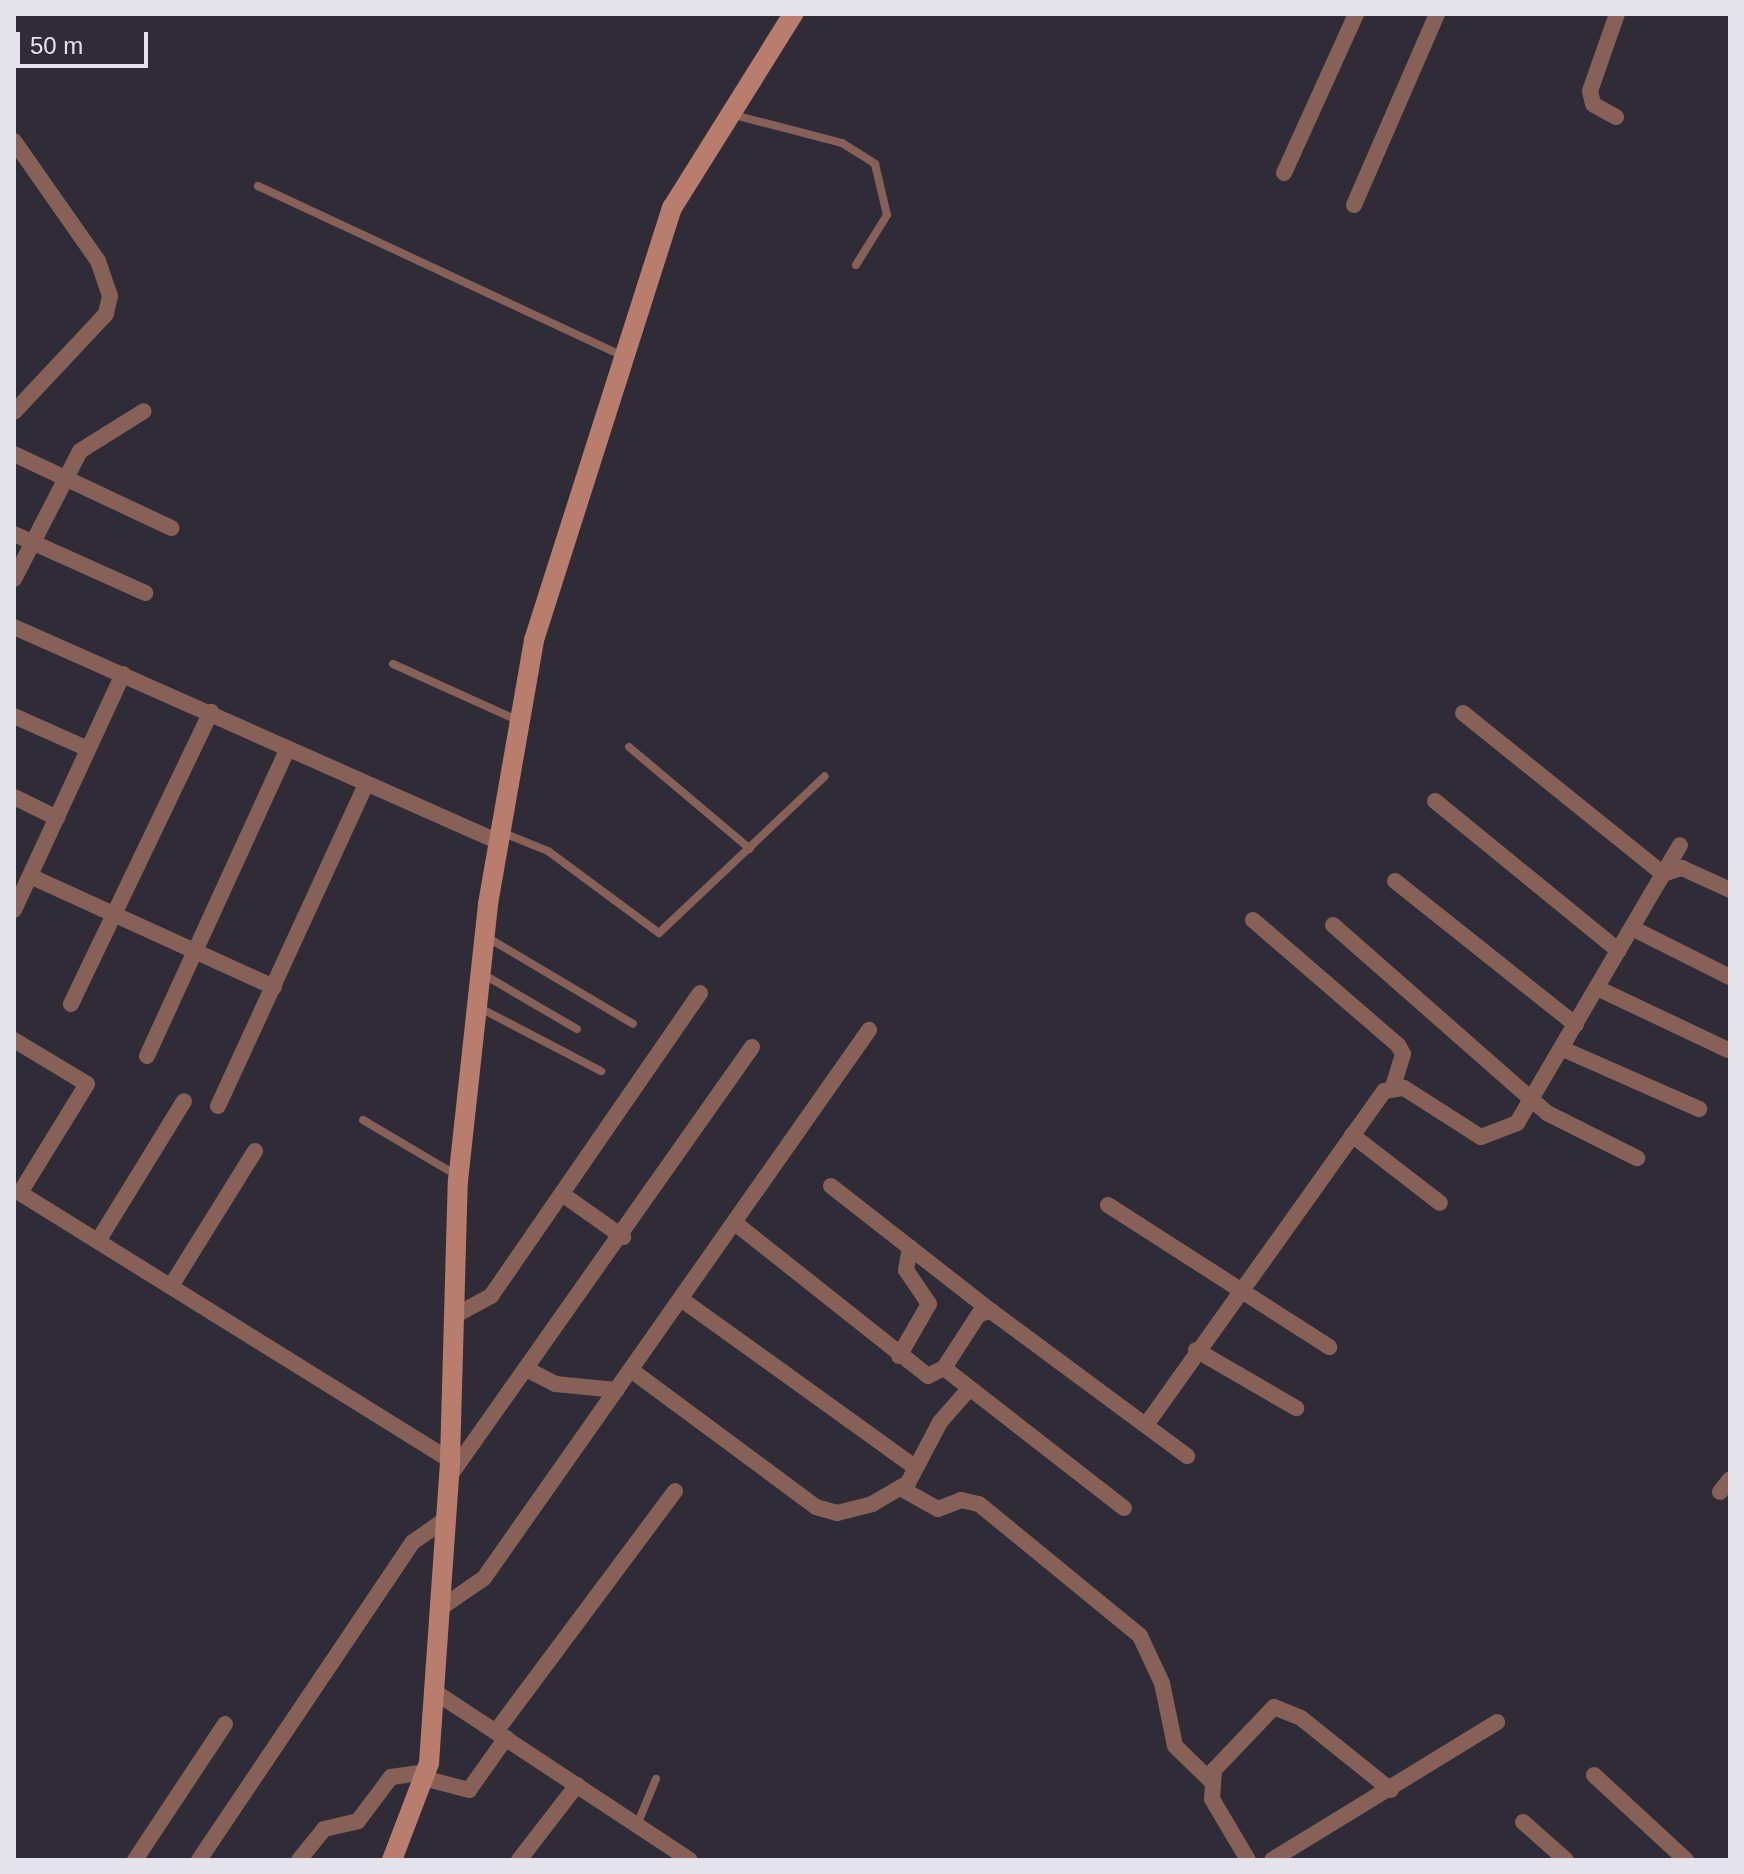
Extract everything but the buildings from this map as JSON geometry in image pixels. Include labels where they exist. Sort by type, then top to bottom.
[{"type":"main road","points":[[392,1860],[424,1775],[435,1692],[449,1469],[459,1176],[484,936],[534,640],[672,208],[793,14]]},
{"type":"street","points":[[1284,173],[1356,14]]},
{"type":"street","points":[[1354,205],[1437,14]]},
{"type":"street","points":[[1616,117],[1593,104],[1590,91],[1617,14]]},
{"type":"street","points":[[14,141],[98,261],[110,296],[106,314],[14,412]]},
{"type":"street","points":[[14,579],[30,542],[80,451],[144,411]]},
{"type":"street","points":[[14,454],[171,528]]},
{"type":"street","points":[[14,534],[145,593]]},
{"type":"street","points":[[14,627],[211,712],[364,788],[499,837]]},
{"type":"street","points":[[14,910],[123,674]]},
{"type":"street","points":[[71,1004],[211,712]]},
{"type":"street","points":[[1463,713],[1663,874]]},
{"type":"street","points":[[14,716],[88,749]]},
{"type":"street","points":[[147,1056],[287,750]]},
{"type":"street","points":[[218,1106],[364,788]]},
{"type":"street","points":[[14,797],[57,818]]},
{"type":"street","points":[[1435,801],[1619,951]]},
{"type":"street","points":[[1393,1087],[1481,1137],[1508,1132],[1536,1098],[1680,845]]},
{"type":"street","points":[[1663,874],[1682,868],[1730,890]]},
{"type":"street","points":[[30,876],[274,987]]},
{"type":"street","points":[[1395,881],[1576,1025]]},
{"type":"street","points":[[1146,1425],[1196,1350],[1352,1135],[1393,1087],[1403,1054],[1398,1045],[1253,920]]},
{"type":"street","points":[[1333,925],[1536,1098],[1547,1113],[1637,1158]]},
{"type":"street","points":[[1632,928],[1730,977]]},
{"type":"street","points":[[1597,988],[1728,1050]]},
{"type":"street","points":[[454,1316],[491,1296],[700,993]]},
{"type":"street","points":[[442,1607],[484,1578],[869,1030]]},
{"type":"street","points":[[14,1040],[87,1084],[20,1193],[171,1286],[449,1469],[530,1371],[752,1047]]},
{"type":"street","points":[[1563,1049],[1699,1109]]},
{"type":"street","points":[[98,1241],[184,1101]]},
{"type":"street","points":[[1352,1135],[1440,1203]]},
{"type":"street","points":[[171,1286],[255,1151]]},
{"type":"street","points":[[831,1186],[991,1311],[1187,1456]]},
{"type":"street","points":[[562,1194],[623,1237]]},
{"type":"street","points":[[1108,1205],[1242,1288],[1329,1347]]},
{"type":"street","points":[[735,1223],[928,1376],[944,1368],[968,1327],[991,1311]]},
{"type":"street","points":[[899,1356],[929,1304],[906,1270],[910,1247]]},
{"type":"street","points":[[681,1299],[916,1468]]},
{"type":"street","points":[[1196,1350],[1296,1408]]},
{"type":"street","points":[[944,1368],[1124,1508]]},
{"type":"street","points":[[631,1370],[825,1511],[846,1512],[902,1489],[940,1422],[970,1388]]},
{"type":"street","points":[[530,1371],[565,1387],[617,1390]]},
{"type":"street","points":[[902,1489],[938,1509],[961,1500],[979,1504],[1140,1636],[1162,1683],[1175,1746],[1212,1782]]},
{"type":"street","points":[[299,1860],[324,1829],[358,1821],[391,1777],[424,1775],[469,1790],[502,1734],[675,1491]]},
{"type":"street","points":[[199,1860],[413,1542],[446,1519]]},
{"type":"street","points":[[435,1692],[690,1860]]},
{"type":"street","points":[[1248,1860],[1212,1799],[1212,1782],[1219,1759],[1274,1707],[1301,1718],[1391,1790]]},
{"type":"street","points":[[1272,1860],[1391,1790],[1497,1722]]},
{"type":"street","points":[[135,1860],[225,1724]]},
{"type":"street","points":[[1594,1775],[1686,1860]]},
{"type":"street","points":[[519,1860],[577,1785]]},
{"type":"street","points":[[1523,1822],[1566,1860]]},
{"type":"lane","points":[[729,113],[842,143],[875,164],[887,215],[856,265]]},
{"type":"lane","points":[[258,186],[624,357]]},
{"type":"lane","points":[[393,664],[520,722]]},
{"type":"lane","points":[[629,747],[750,849]]},
{"type":"lane","points":[[499,837],[548,851],[659,933],[825,776]]},
{"type":"lane","points":[[484,936],[633,1024]]},
{"type":"lane","points":[[480,972],[577,1029]]},
{"type":"lane","points":[[477,1007],[601,1071]]},
{"type":"lane","points":[[363,1120],[459,1176]]},
{"type":"lane","points":[[637,1825],[656,1779]]}]
